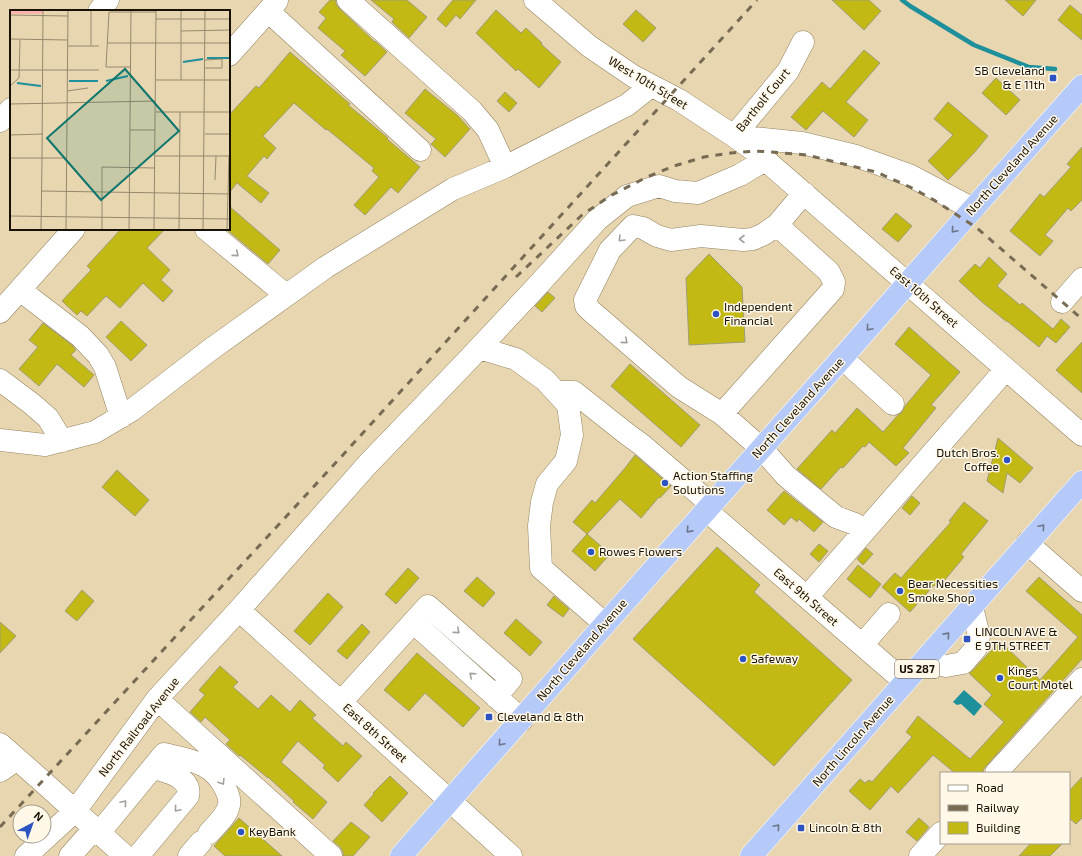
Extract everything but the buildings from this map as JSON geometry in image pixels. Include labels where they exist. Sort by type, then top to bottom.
[{"type":"highway","name":"North Cleveland Avenue","points":[[401,856],[1082,86]]},
{"type":"highway","name":"North Lincoln Avenue","points":[[751,856],[1082,482]]},
{"type":"street","points":[[99,10],[108,0]]},
{"type":"street","points":[[348,0],[472,111],[488,130],[505,167]]},
{"type":"street","name":"West 10th Street","points":[[535,0],[589,46],[632,76],[680,100],[734,136],[766,160]]},
{"type":"street","points":[[230,54],[273,6],[420,150]]},
{"type":"street","name":"Bartholf Court","points":[[734,136],[788,71],[803,42]]},
{"type":"street","points":[[0,440],[45,445],[96,432],[132,410],[210,350],[326,267],[453,189],[505,167],[627,105],[651,86]]},
{"type":"street","points":[[0,121],[10,110]]},
{"type":"street","points":[[734,136],[802,143],[856,156],[909,175],[973,208]]},
{"type":"street","name":"East 10th Street","points":[[766,160],[1082,436]]},
{"type":"street","name":"North Railroad Avenue","points":[[26,856],[75,811],[157,699],[239,610],[367,465],[479,348],[597,220],[626,196],[659,186],[675,191],[698,193],[740,175],[766,160]]},
{"type":"street","points":[[804,193],[777,225],[764,234],[753,239],[743,240],[701,236],[671,240],[657,236],[643,228],[633,226],[610,250],[585,300],[586,306],[679,387],[722,414],[762,449],[786,476],[836,517],[855,524],[864,531]]},
{"type":"street","points":[[722,414],[833,289],[834,282],[829,272],[777,225]]},
{"type":"street","points":[[73,230],[8,297],[80,336],[98,355],[105,367],[121,417]]},
{"type":"street","points":[[207,230],[286,296]]},
{"type":"street","points":[[1062,302],[1082,279]]},
{"type":"street","points":[[479,348],[516,359],[545,380],[568,405],[572,435],[566,461],[547,484],[542,502],[540,526],[541,568],[605,624]]},
{"type":"street","points":[[842,358],[893,404]]},
{"type":"street","points":[[806,597],[1006,369]]},
{"type":"street","points":[[0,380],[48,418],[62,441]]},
{"type":"street","name":"East 9th Street","points":[[557,392],[574,392],[642,445],[806,597],[905,682]]},
{"type":"street","points":[[1027,543],[1082,591]]},
{"type":"street","points":[[341,702],[428,606],[511,679],[496,697]]},
{"type":"street","points":[[924,661],[946,666],[963,663],[976,648],[979,636],[972,607]]},
{"type":"street","name":"East 8th Street","points":[[239,610],[511,856]]},
{"type":"street","points":[[862,645],[889,614]]},
{"type":"street","points":[[413,622],[522,720]]},
{"type":"street","points":[[997,772],[1082,679]]},
{"type":"street","points":[[157,699],[331,856]]},
{"type":"street","points":[[70,856],[96,831],[188,727]]},
{"type":"street","points":[[0,744],[8,765],[75,811],[96,831],[127,856],[188,796],[189,792],[187,786],[175,775],[169,772],[159,761]]},
{"type":"street","points":[[159,761],[196,761],[204,764],[217,775],[228,794],[229,804],[224,815],[200,844]]},
{"type":"street","points":[[920,856],[940,834]]},
{"type":"water","points":[[964,690],[982,706],[974,716],[961,704],[957,705],[953,702]]},
{"type":"waterway","points":[[902,0],[974,45],[1029,67],[1055,69]]},
{"type":"railway","points":[[0,827],[341,457],[757,0]]},
{"type":"railway","points":[[516,277],[582,215],[610,196],[647,177],[674,166],[704,157],[755,151],[771,152],[807,155],[876,172],[910,187],[934,200],[977,228],[1082,319]]},
{"type":"place","name":"SB Cleveland & E 11th","points":[[1053,78]]},
{"type":"place","name":"Independent Financial","points":[[716,314]]},
{"type":"place","name":"Dutch Bros. Coffee","points":[[1007,460]]},
{"type":"place","name":"Action Staffing Solutions","points":[[665,483]]},
{"type":"place","name":"Rowes Flowers","points":[[591,552]]},
{"type":"place","name":"Bear Necessities Smoke Shop","points":[[900,591]]},
{"type":"place","name":"LINCOLN AVE & E 9TH STREET","points":[[967,639]]},
{"type":"place","name":"Safeway","points":[[743,659]]},
{"type":"place","name":"Kings Court Motel","points":[[1000,678]]},
{"type":"place","name":"Cleveland & 8th","points":[[489,717]]},
{"type":"place","name":"Lincoln & 8th","points":[[801,828]]},
{"type":"place","name":"KeyBank","points":[[241,832]]}]
